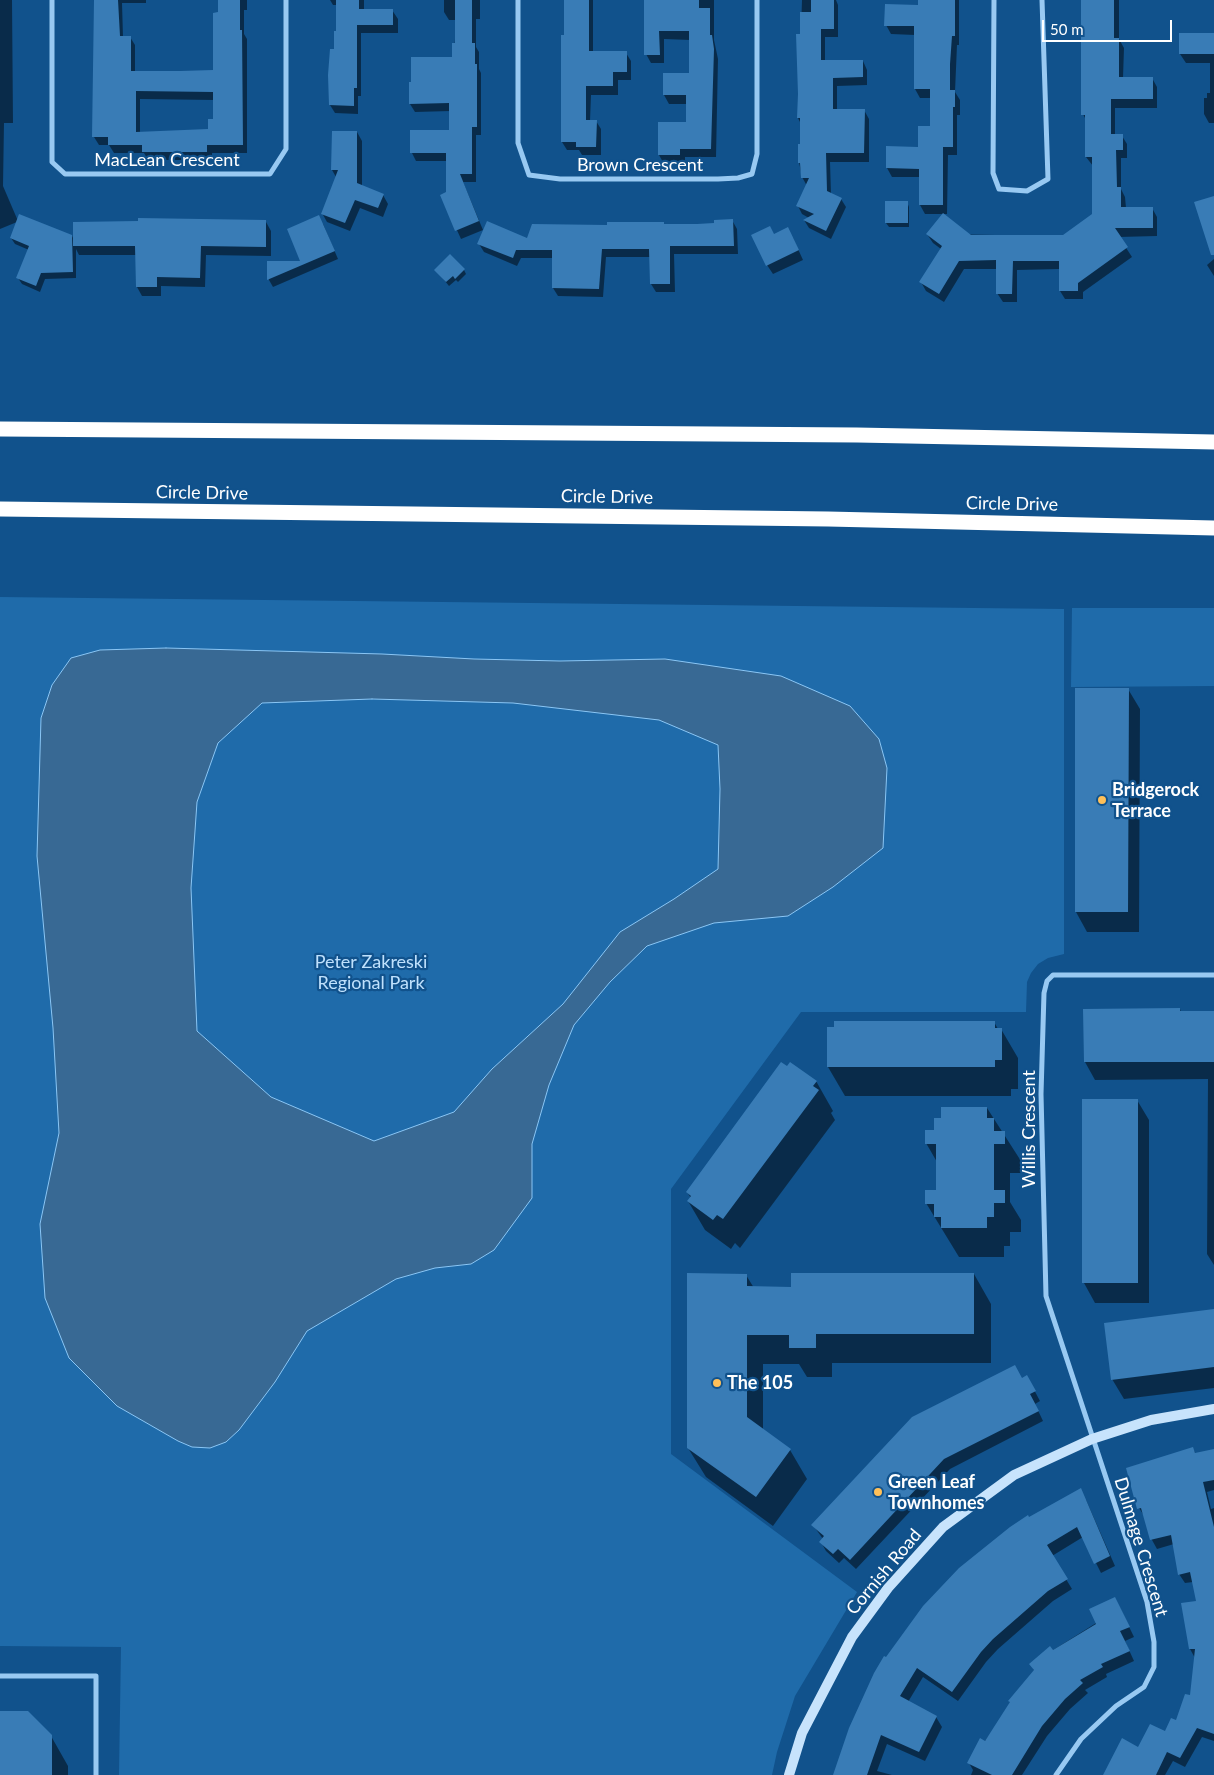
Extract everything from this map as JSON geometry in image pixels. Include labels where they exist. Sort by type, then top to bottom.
[{"type":"highway","points":[[0,429],[847,435],[1214,442]]},
{"type":"highway","name":"Circle Drive","points":[[0,510],[837,519],[1214,528]]},
{"type":"street","name":"MacLean Crescent","points":[[52,0],[52,162],[65,174],[270,174],[286,149],[286,0]]},
{"type":"street","name":"Brown Crescent","points":[[518,0],[518,143],[529,175],[560,180],[718,179],[738,178],[752,174],[756,154],[756,0]]},
{"type":"street","points":[[994,0],[993,173],[999,189],[1027,191],[1048,180],[1042,0]]},
{"type":"street","name":"Willis Crescent","points":[[1092,1439],[1046,1296],[1041,1094],[1046,981],[1053,975],[1214,975]]},
{"type":"street","name":"Cornish Road","points":[[789,1775],[802,1732],[835,1666],[852,1637],[899,1576],[943,1527],[1014,1475],[1092,1439],[1151,1420],[1214,1409]]},
{"type":"street","name":"Dulmage Crescent","points":[[1056,1775],[1081,1739],[1116,1706],[1144,1687],[1154,1667],[1154,1642],[1147,1602],[1092,1439]]},
{"type":"street","points":[[0,1676],[96,1676],[96,1775]]},
{"type":"green space","name":"Peter Zakreski Regional Park","points":[[0,597],[1064,609],[1064,954],[1048,958],[1038,964],[1031,973],[1027,982],[1026,1012],[801,1012],[671,1189],[671,1454],[857,1592],[795,1696],[777,1752],[772,1775],[119,1775],[121,1647],[0,1646]]},
{"type":"green space","points":[[1072,608],[1214,608],[1214,686],[1071,687]]},
{"type":"shaded area","points":[[166,648],[560,661],[665,659],[781,676],[850,706],[879,739],[887,768],[883,848],[833,887],[788,916],[714,923],[647,946],[610,982],[574,1025],[549,1085],[532,1144],[532,1198],[494,1250],[471,1264],[435,1268],[396,1279],[307,1331],[275,1382],[239,1430],[226,1442],[210,1448],[192,1447],[117,1406],[69,1358],[45,1298],[40,1224],[59,1133],[53,1028],[37,856],[41,718],[52,685],[71,658],[100,650]],"holes":[[[372,699],[513,703],[659,720],[718,745],[720,789],[718,869],[620,932],[563,1004],[492,1069],[454,1112],[374,1141],[271,1097],[197,1031],[191,888],[197,802],[218,743],[262,703]]]},
{"type":"building","points":[[94,0],[118,0],[120,36],[131,36],[131,71],[180,71],[213,70],[213,13],[218,12],[218,0],[240,0],[243,145],[207,145],[207,152],[142,152],[142,145],[108,145],[108,137],[92,137]],"holes":[[[136,91],[213,92],[213,119],[208,119],[208,129],[136,132]]]},
{"type":"building","points":[[336,0],[359,0],[359,9],[393,9],[393,25],[357,25],[357,88],[354,88],[354,106],[329,105],[328,75],[330,49],[334,49],[334,31],[336,31]]},
{"type":"building","points":[[455,0],[472,0],[472,43],[475,43],[475,64],[477,64],[477,127],[472,127],[472,174],[460,174],[479,221],[455,231],[440,195],[446,192],[446,153],[410,153],[410,130],[449,130],[449,103],[409,104],[409,82],[411,82],[411,57],[452,57],[452,43],[455,43]]},
{"type":"building","points":[[564,0],[589,0],[589,51],[627,51],[627,72],[613,72],[613,86],[586,86],[586,120],[597,120],[596,147],[576,147],[576,142],[561,142],[561,35],[564,35]]},
{"type":"building","points":[[644,0],[699,0],[699,8],[710,8],[710,35],[712,35],[714,49],[711,149],[680,149],[680,155],[658,155],[658,122],[686,122],[686,95],[663,95],[663,73],[689,73],[689,31],[659,31],[660,55],[644,55]]},
{"type":"building","points":[[811,0],[834,0],[834,29],[821,29],[821,60],[863,60],[863,77],[833,78],[833,109],[865,109],[864,153],[826,153],[827,191],[842,198],[826,231],[803,220],[814,214],[796,206],[809,178],[801,178],[800,163],[798,163],[800,118],[797,118],[796,34],[800,34],[800,12],[811,12]]},
{"type":"building","points":[[918,0],[955,0],[955,36],[952,36],[950,64],[950,90],[955,90],[953,147],[943,147],[943,205],[919,205],[919,169],[886,168],[886,146],[918,147],[918,126],[930,126],[930,89],[914,89],[914,26],[884,26],[885,4],[918,5]]},
{"type":"building","points":[[1081,0],[1114,0],[1114,38],[1119,38],[1119,77],[1153,77],[1153,99],[1111,99],[1111,134],[1123,134],[1123,150],[1116,150],[1117,187],[1121,187],[1121,207],[1153,207],[1153,228],[1115,228],[1128,247],[1078,283],[1078,291],[1059,291],[1059,261],[1013,261],[1012,294],[996,294],[996,260],[959,261],[939,294],[919,282],[942,246],[926,234],[943,213],[971,235],[1063,235],[1092,214],[1092,157],[1085,157],[1085,115],[1081,115]]},
{"type":"building","points":[[1179,33],[1214,33],[1214,54],[1179,54]]},
{"type":"building","points":[[332,131],[357,131],[357,183],[384,194],[378,208],[355,200],[345,223],[321,214],[338,170],[331,170]]},
{"type":"building","points":[[1214,196],[1214,255],[1211,255],[1194,202]]},
{"type":"building","points":[[885,201],[908,201],[908,223],[885,223]]},
{"type":"building","points":[[19,214],[72,235],[73,272],[41,273],[36,286],[16,278],[29,246],[10,238]]},
{"type":"building","points":[[319,215],[335,251],[267,280],[267,261],[300,261],[287,229]]},
{"type":"building","points":[[138,218],[266,220],[266,247],[201,246],[200,278],[157,277],[157,287],[136,287],[135,246],[73,246],[73,222],[138,221]]},
{"type":"building","points":[[733,219],[734,246],[670,246],[670,284],[650,284],[649,249],[602,249],[599,289],[552,288],[552,250],[516,250],[513,258],[477,244],[487,221],[527,238],[532,224],[607,225],[607,222],[664,222],[664,224],[697,224],[714,223],[714,220]]},
{"type":"building","points":[[770,226],[774,234],[788,227],[799,250],[766,266],[751,235]]},
{"type":"building","points":[[450,254],[465,269],[455,279],[453,276],[446,282],[434,270]]},
{"type":"building","name":"Bridgerock Terrace","points":[[1075,688],[1129,688],[1128,912],[1075,912]]},
{"type":"building","points":[[1180,1008],[1180,1011],[1214,1011],[1214,1062],[1084,1062],[1083,1009]]},
{"type":"building","points":[[834,1021],[995,1021],[995,1028],[1002,1028],[1002,1060],[995,1060],[995,1067],[827,1067],[827,1027],[834,1027]]},
{"type":"building","points":[[781,1062],[787,1066],[790,1062],[817,1081],[813,1086],[819,1090],[723,1219],[717,1215],[713,1220],[687,1201],[691,1196],[686,1192]]},
{"type":"building","points":[[1082,1099],[1138,1099],[1138,1283],[1082,1283]]},
{"type":"building","points":[[941,1107],[987,1107],[987,1118],[994,1118],[994,1131],[1005,1131],[1005,1144],[994,1144],[994,1190],[1005,1190],[1005,1203],[994,1203],[994,1217],[987,1217],[987,1228],[941,1228],[941,1217],[934,1217],[934,1204],[925,1204],[925,1190],[936,1190],[936,1144],[925,1144],[925,1130],[934,1130],[934,1118],[941,1118]]},
{"type":"building","name":"The 105","points":[[687,1273],[747,1274],[747,1286],[791,1287],[791,1273],[974,1273],[974,1334],[816,1334],[816,1348],[789,1348],[789,1335],[747,1335],[747,1417],[791,1449],[756,1497],[687,1448]]},
{"type":"building","points":[[1214,1309],[1214,1367],[1111,1380],[1104,1323]]},
{"type":"building","name":"Green Leaf Townhomes","points":[[1015,1365],[1022,1378],[1027,1375],[1036,1391],[1030,1394],[1039,1411],[944,1459],[850,1560],[838,1549],[833,1554],[819,1542],[824,1536],[811,1525],[912,1417]]},
{"type":"building","points":[[1193,1447],[1195,1453],[1214,1449],[1214,1480],[1203,1482],[1214,1527],[1214,1734],[1197,1728],[1180,1758],[1167,1752],[1156,1775],[1103,1775],[1122,1738],[1138,1747],[1150,1724],[1165,1731],[1171,1718],[1176,1720],[1185,1694],[1190,1695],[1195,1649],[1189,1649],[1181,1603],[1196,1601],[1190,1572],[1178,1575],[1171,1535],[1150,1540],[1141,1508],[1137,1509],[1126,1468]]},
{"type":"building","points":[[1081,1488],[1110,1556],[1094,1564],[1077,1527],[1047,1545],[1068,1579],[1048,1591],[993,1639],[981,1652],[952,1692],[917,1668],[900,1696],[937,1716],[919,1752],[881,1735],[867,1775],[833,1775],[849,1728],[874,1673],[884,1656],[886,1657],[923,1606],[959,1568],[1010,1527],[1028,1515],[1029,1517]]},
{"type":"building","points":[[1115,1597],[1130,1627],[1120,1631],[1130,1651],[1101,1664],[1103,1667],[1080,1680],[1083,1683],[1065,1699],[1042,1726],[1012,1775],[992,1775],[967,1763],[980,1738],[985,1741],[1010,1702],[1008,1701],[1034,1670],[1029,1664],[1050,1646],[1053,1650],[1096,1624],[1089,1609]]},
{"type":"building","points":[[0,1711],[28,1711],[52,1735],[52,1775],[0,1775]]},
{"type":"place","name":"Bridgerock Terrace","points":[[1102,800]]},
{"type":"place","name":"The 105","points":[[717,1383]]},
{"type":"place","name":"Green Leaf Townhomes","points":[[878,1492]]}]
